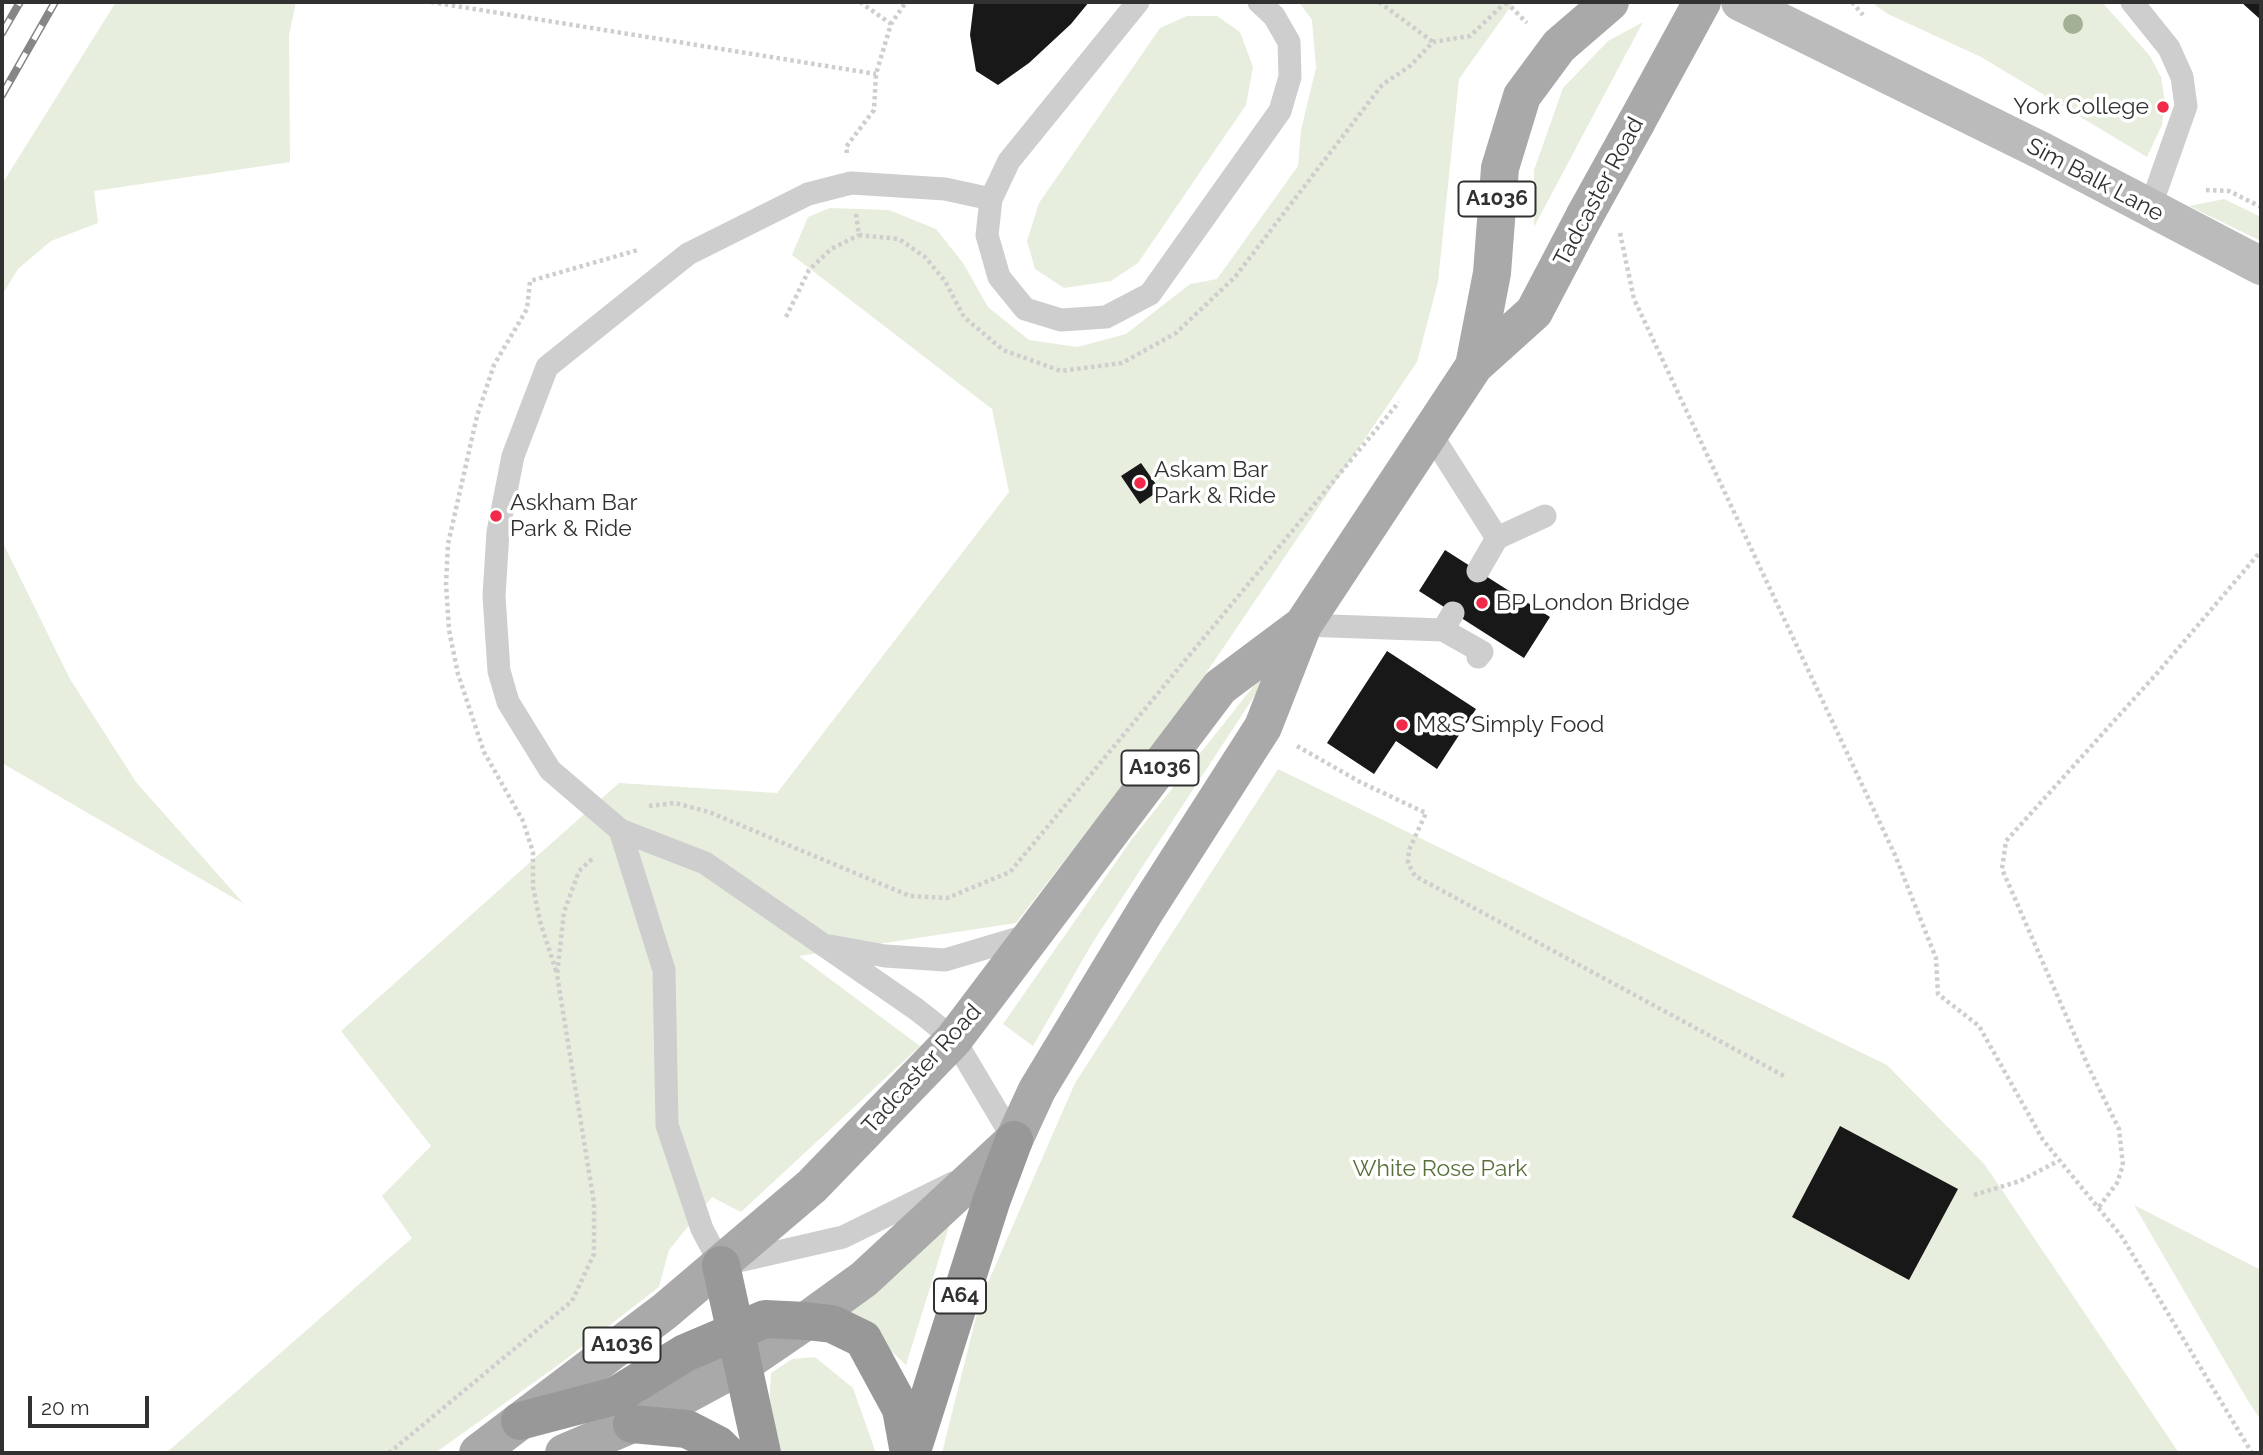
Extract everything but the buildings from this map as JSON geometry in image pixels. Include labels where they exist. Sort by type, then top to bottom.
[{"type":"highway","name":"A64","points":[[911,1453],[991,1202],[1014,1140]]},
{"type":"highway","points":[[721,1265],[762,1453]]},
{"type":"highway","points":[[520,1422],[615,1396],[685,1353],[740,1346],[765,1319],[806,1321]]},
{"type":"highway","name":"A64","points":[[806,1321],[832,1324],[863,1339],[901,1409],[911,1453]]},
{"type":"highway","points":[[632,1424],[687,1429],[718,1445],[726,1453]]},
{"type":"main road","name":"Tadcaster Road","points":[[1474,366],[1492,273],[1500,168],[1522,96],[1559,47],[1610,2]]},
{"type":"main road","name":"Tadcaster Road","points":[[806,1321],[864,1279],[1014,1140],[1037,1090],[1146,910],[1262,727],[1303,625],[1474,366],[1534,312],[1702,2]]},
{"type":"main road","name":"Tadcaster Road","points":[[478,1453],[721,1265],[812,1186],[954,1039],[1038,932],[1220,687],[1303,625]]},
{"type":"main road","points":[[565,1453],[632,1424],[740,1346]]},
{"type":"street","name":"Sim Balk Lane","points":[[1740,2],[2042,151],[2261,267]]},
{"type":"lane","points":[[1138,2],[1009,161],[992,199],[987,235],[999,277],[1025,309],[1061,320],[1106,317],[1150,294],[1280,111],[1290,76],[1289,43],[1274,16],[1259,2]]},
{"type":"lane","points":[[2132,2],[2169,48],[2182,77],[2186,106],[2150,208]]},
{"type":"lane","points":[[992,199],[945,189],[851,183],[807,194],[688,254],[547,367],[513,456],[498,532],[494,597],[499,671],[508,702],[550,770],[620,830],[705,863],[954,1039],[1014,1140]]},
{"type":"lane","points":[[1431,434],[1497,538]]},
{"type":"lane","points":[[1478,571],[1497,538],[1545,516]]},
{"type":"lane","points":[[1303,625],[1448,621],[1482,652],[1478,657]]},
{"type":"lane","points":[[620,830],[664,970],[667,1125],[702,1229],[721,1265],[843,1237],[870,1225],[898,1207],[983,1170]]},
{"type":"lane","points":[[824,945],[885,956],[945,960],[1038,932]]},
{"type":"path","points":[[432,2],[876,74]]},
{"type":"path","points":[[860,2],[891,24]]},
{"type":"path","points":[[833,152],[846,147],[874,110],[876,74],[891,24],[906,2]]},
{"type":"path","points":[[1379,2],[1433,43]]},
{"type":"path","points":[[1505,2],[1527,24],[1521,35]]},
{"type":"path","points":[[846,147],[851,183]]},
{"type":"path","points":[[1620,231],[1634,299],[1895,855],[1936,958],[1938,994],[1979,1026],[2043,1140],[2122,1237],[2252,1453]]},
{"type":"path","points":[[786,317],[809,270],[831,249],[859,235]]},
{"type":"path","points":[[557,975],[540,921],[533,887],[533,852],[523,821],[484,752],[458,674],[449,630],[446,584],[448,544],[477,416],[494,365],[527,309],[530,281],[645,248]]},
{"type":"path","points":[[1010,872],[1400,401]]},
{"type":"path","points":[[2099,1207],[2117,1182],[2123,1165],[2119,1129],[2089,1068],[2001,869],[2006,841],[2159,671],[2261,551]]},
{"type":"path","points":[[1262,727],[1360,782],[1426,813],[1409,850],[1408,863],[1415,876],[1786,1077]]},
{"type":"path","points":[[1974,1195],[2020,1181],[2058,1161]]},
{"type":"green space","points":[[116,2],[296,2],[289,35],[290,162],[94,191],[98,223],[51,241],[18,269],[2,295],[2,184]]},
{"type":"green space","points":[[1299,2],[1514,2],[1459,79],[1438,282],[1417,362],[1181,710],[1016,923],[799,956],[920,1046],[741,1212],[712,1197],[669,1250],[659,1287],[561,1363],[435,1453],[166,1453],[412,1238],[382,1196],[431,1146],[341,1031],[619,783],[777,793],[1009,492],[992,409],[792,255],[808,217],[830,208],[889,210],[936,229],[963,263],[988,307],[1029,340],[1077,347],[1126,334],[1190,284],[1217,279],[1298,166],[1301,130],[1316,68],[1312,20]]},
{"type":"green space","points":[[1871,2],[2102,2],[2150,56],[2161,77],[2165,102],[2162,125],[2147,157],[1981,57],[1888,14]]},
{"type":"green space","points":[[1187,16],[1217,16],[1240,32],[1253,67],[1246,105],[1138,263],[1111,281],[1064,288],[1035,269],[1027,241],[1039,203],[1160,28]]},
{"type":"green space","points":[[1643,22],[1534,227],[1534,170],[1563,88],[1608,41]]},
{"type":"green space","points":[[2224,199],[2261,217],[2261,241],[2189,206]]},
{"type":"green space","points":[[2,541],[70,679],[136,782],[244,904],[2,763]]},
{"type":"green space","points":[[1260,678],[1263,683],[1093,942],[1033,1046],[1003,1024],[1132,839]]},
{"type":"green space","name":"White Rose Park","points":[[1278,769],[1887,1065],[1985,1165],[2179,1453],[942,1453],[980,1301],[1075,1083]]},
{"type":"green space","points":[[2134,1205],[2261,1270],[2261,1421],[2247,1399]]},
{"type":"green space","points":[[951,1220],[906,1365],[845,1308]]},
{"type":"green space","points":[[815,1357],[853,1388],[876,1453],[775,1453],[769,1405],[771,1373],[792,1359]]},
{"type":"railway","points":[[2,33],[20,2]]},
{"type":"railway","points":[[2,95],[55,2]]},
{"type":"place","name":"York College","points":[[2163,107]]},
{"type":"place","name":"Askam Bar Park & Ride","points":[[1140,483]]},
{"type":"place","name":"Askham Bar Park & Ride","points":[[496,516]]},
{"type":"place","name":"BP London Bridge","points":[[1482,603]]},
{"type":"place","name":"M&S Simply Food","points":[[1402,725]]}]
